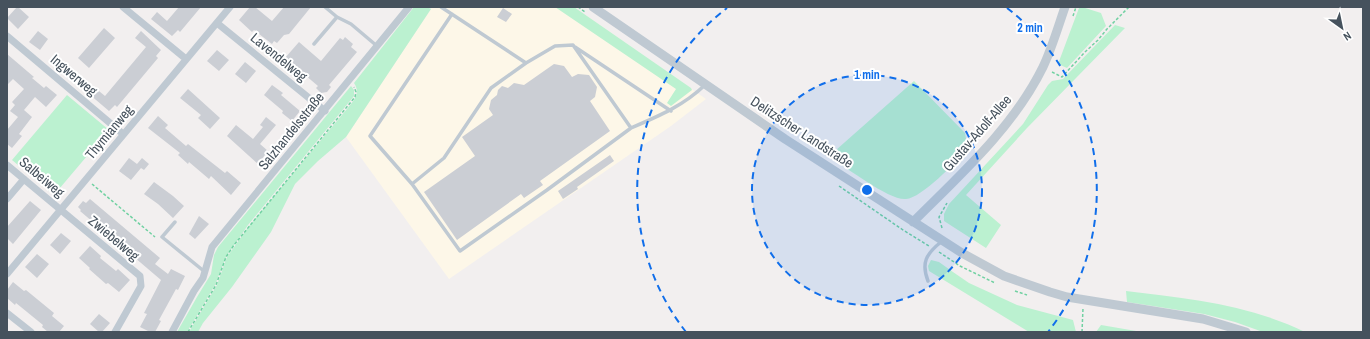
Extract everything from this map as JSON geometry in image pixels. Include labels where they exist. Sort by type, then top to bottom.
[{"type":"street","points":[[124,7],[186,59]]},
{"type":"street","name":"Thymianweg","points":[[7,274],[230,7]]},
{"type":"street","name":"Salzhandelsstraße","points":[[172,332],[194,291],[203,278],[212,247],[409,7]]},
{"type":"street","name":"Delitzscher Landstraße","points":[[593,7],[785,138],[942,241],[1004,276],[1050,292],[1084,300],[1203,319],[1246,332]]},
{"type":"street","name":"Gustav-Adolf-Allee","points":[[913,222],[965,170],[1005,126],[1028,93],[1043,67],[1054,41],[1065,7]]},
{"type":"street","name":"Lavendelweg","points":[[217,23],[325,111]]},
{"type":"street","name":"Ingwerweg","points":[[7,36],[123,134]]},
{"type":"street","name":"Salbeiweg","points":[[7,165],[60,210]]},
{"type":"street","points":[[7,199],[24,179]]},
{"type":"street","name":"Zwiebelweg","points":[[60,210],[140,276],[141,286],[115,332]]},
{"type":"street","points":[[7,313],[26,331]]},
{"type":"lane","points":[[325,7],[337,17],[351,24],[377,46]]},
{"type":"lane","points":[[441,7],[526,63]]},
{"type":"lane","points":[[452,14],[370,136],[412,184],[460,251],[632,128],[671,111],[696,94],[706,85]]},
{"type":"lane","points":[[314,44],[337,17]]},
{"type":"lane","points":[[412,184],[444,158],[491,88],[526,63],[554,46],[572,45],[671,111]]},
{"type":"lane","points":[[572,45],[632,128]]},
{"type":"lane","points":[[175,222],[162,237],[205,272]]},
{"type":"lane","points":[[928,281],[924,270],[926,259],[933,248],[942,241]]},
{"type":"path","points":[[1043,67],[1062,77],[1129,7]]},
{"type":"path","points":[[188,332],[216,285],[226,257],[234,245],[355,97],[356,89],[348,81]]},
{"type":"path","points":[[86,179],[156,238]]},
{"type":"path","points":[[1082,332],[1084,300]]},
{"type":"shaded area","points":[[432,7],[574,7],[706,99],[671,126],[449,279],[346,137]]},
{"type":"green space","points":[[414,7],[427,7],[431,9],[346,137],[318,161],[295,184],[271,232],[232,287],[203,323],[198,332],[189,332],[217,285],[227,257],[249,226],[352,103],[357,94],[354,83]]},
{"type":"green space","points":[[555,7],[574,7],[692,90],[671,106],[667,103],[676,89]]},
{"type":"green space","points":[[1082,7],[1101,13],[1106,26],[1067,68],[1058,64],[1079,8]]},
{"type":"green space","points":[[1115,25],[1125,28],[1027,128],[966,195],[1001,225],[986,248],[944,221],[944,214],[949,204],[1023,124],[1048,85],[1052,81],[1063,79]]},
{"type":"green space","points":[[914,81],[965,133],[968,150],[947,171],[921,193],[906,199],[890,195],[868,183],[831,158],[836,150]]},
{"type":"green space","points":[[351,86],[354,90],[354,96],[248,225],[226,257],[215,285],[187,332],[177,332],[211,274],[214,255],[218,247]]},
{"type":"green space","points":[[67,95],[109,130],[54,195],[12,160]]},
{"type":"green space","points":[[931,260],[939,262],[969,283],[1017,305],[1073,320],[1076,332],[1029,332],[929,271],[928,266]]},
{"type":"green space","points":[[1126,291],[1195,300],[1240,309],[1262,315],[1305,332],[1263,332],[1235,322],[1204,314],[1127,302]]},
{"type":"green space","points":[[1101,325],[1142,332],[1096,332]]},
{"type":"building","points":[[17,7],[29,17],[18,29],[7,18]]},
{"type":"building","points":[[179,7],[201,7],[180,32],[178,30],[172,36],[151,19],[157,12],[167,21]]},
{"type":"building","points":[[250,7],[255,7],[272,21],[284,7],[311,7],[289,34],[284,35],[277,43],[274,41],[272,44],[254,30],[252,32],[239,20]]},
{"type":"building","points":[[503,8],[512,14],[506,22],[497,17]]},
{"type":"building","points":[[104,28],[115,38],[89,68],[78,58]]},
{"type":"building","points":[[38,31],[48,39],[40,50],[29,42]]},
{"type":"building","points":[[141,31],[161,50],[156,56],[158,58],[117,107],[115,105],[109,111],[89,94],[94,87],[105,96],[146,47],[135,38]]},
{"type":"building","points":[[345,37],[353,44],[351,47],[357,52],[329,85],[331,87],[327,92],[321,93],[316,88],[318,86],[285,58],[299,42],[321,61],[340,38],[343,40]]},
{"type":"building","points":[[217,50],[229,60],[219,71],[207,61]]},
{"type":"building","points":[[7,54],[34,77],[32,78],[44,88],[46,86],[57,95],[46,107],[35,97],[24,110],[32,117],[19,134],[22,136],[12,148],[7,144],[7,130],[18,117],[10,111],[15,105],[12,102],[24,89],[13,79],[7,85]]},
{"type":"building","points":[[245,62],[256,71],[246,83],[235,74]]},
{"type":"building","points":[[554,64],[564,66],[572,77],[578,74],[589,75],[597,87],[595,97],[590,101],[610,131],[540,181],[543,185],[524,198],[521,194],[457,240],[424,192],[475,156],[462,137],[493,115],[489,109],[491,100],[497,95],[498,90],[502,86],[508,88],[514,83],[524,85]]},
{"type":"building","points":[[272,85],[283,93],[281,95],[300,111],[292,121],[282,113],[283,111],[264,95]]},
{"type":"building","points":[[188,89],[220,118],[210,129],[198,118],[201,115],[180,98]]},
{"type":"building","points":[[158,116],[168,125],[165,128],[186,146],[188,144],[225,173],[227,171],[241,183],[231,195],[211,176],[209,179],[189,162],[188,164],[178,155],[180,153],[148,128]]},
{"type":"building","points":[[266,117],[276,125],[260,144],[268,151],[258,164],[227,136],[236,125],[253,139],[263,127],[260,125]]},
{"type":"building","points":[[610,155],[614,161],[577,187],[578,189],[563,199],[558,191]]},
{"type":"building","points":[[129,158],[137,164],[142,158],[149,164],[144,170],[141,168],[131,180],[119,171]]},
{"type":"building","points":[[154,182],[184,206],[173,218],[158,204],[144,194]]},
{"type":"building","points":[[90,199],[160,258],[155,264],[168,274],[171,269],[185,276],[159,320],[161,321],[155,332],[150,332],[140,327],[147,314],[144,313],[161,280],[80,211],[81,210],[78,207],[83,201],[86,203]]},
{"type":"building","points":[[30,201],[41,210],[13,244],[7,238],[7,227]]},
{"type":"building","points":[[199,216],[209,224],[195,239],[189,234]]},
{"type":"building","points":[[61,233],[71,241],[60,254],[50,245]]},
{"type":"building","points":[[90,246],[101,256],[100,258],[116,271],[118,269],[130,280],[119,292],[108,283],[106,284],[79,258]]},
{"type":"building","points":[[37,254],[49,264],[37,278],[25,267]]},
{"type":"building","points":[[13,282],[24,291],[26,290],[54,313],[52,316],[64,326],[59,332],[48,332],[42,327],[43,325],[16,303],[15,305],[7,298],[7,290]]},
{"type":"building","points":[[99,314],[110,323],[102,332],[99,332],[90,324]]}]
